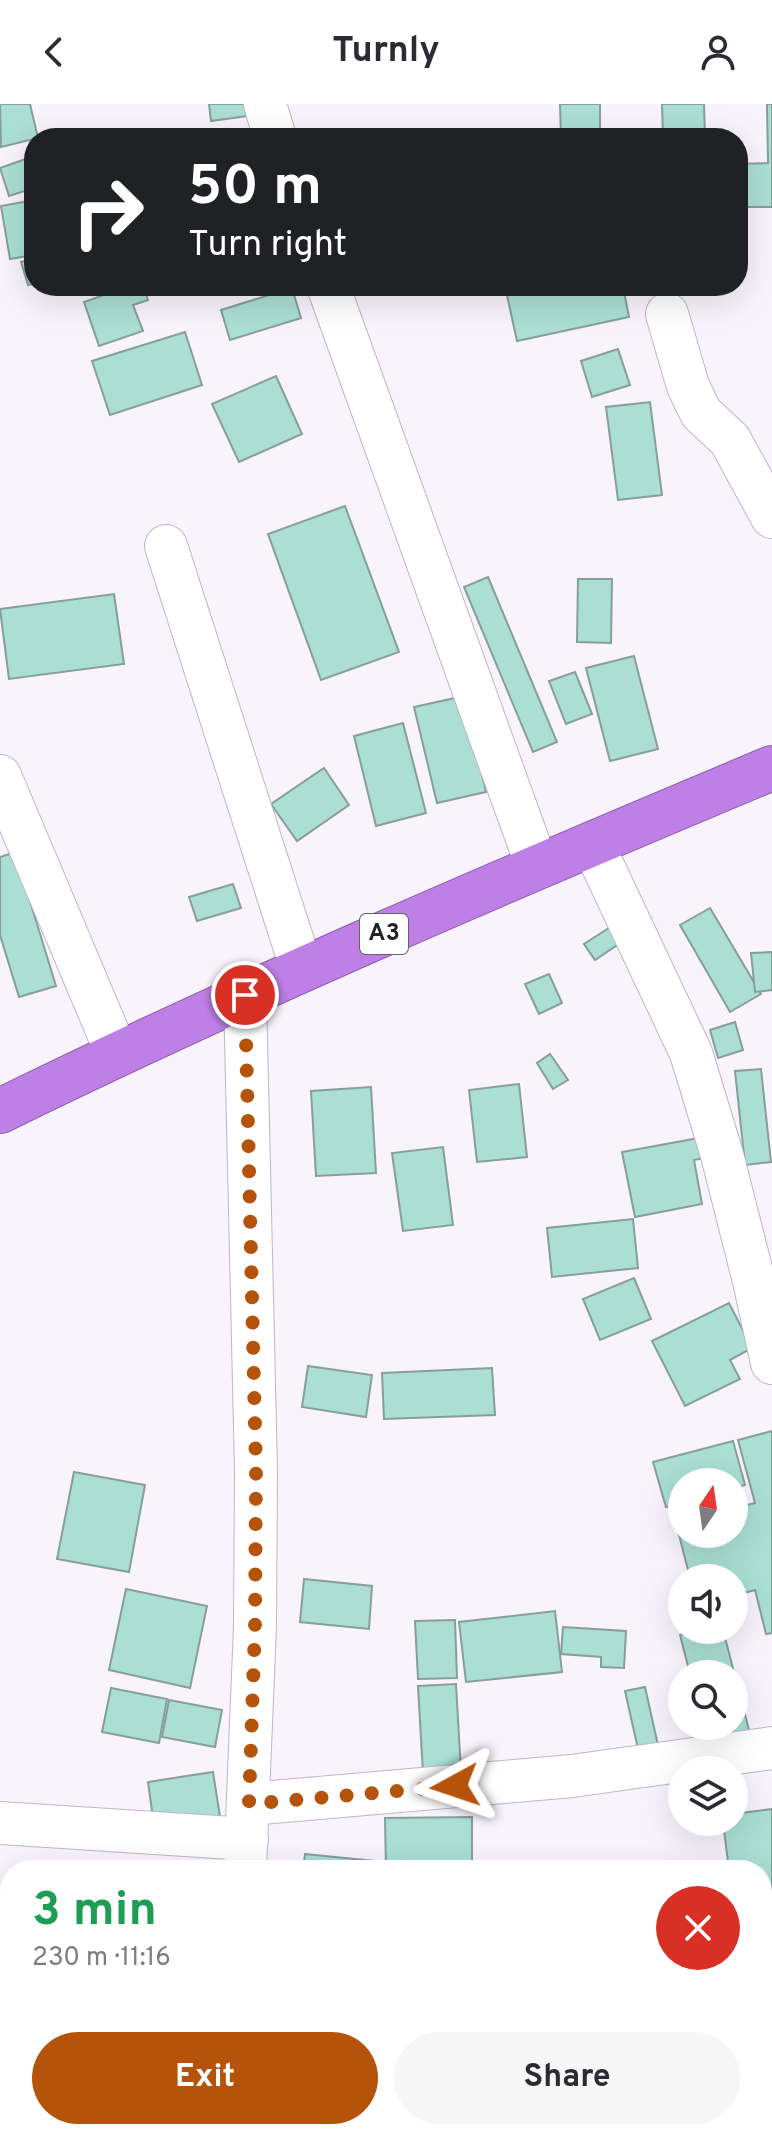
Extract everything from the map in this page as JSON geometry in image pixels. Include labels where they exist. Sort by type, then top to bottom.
[{"type":"highway","name":"A3","points":[[0,1111],[245,995],[537,866],[772,768]]},
{"type":"street","points":[[265,104],[272,128]]},
{"type":"street","points":[[332,296],[537,866]]},
{"type":"street","points":[[667,314],[688,386],[701,413],[730,440],[772,517]]},
{"type":"street","points":[[166,546],[302,970]]},
{"type":"street","points":[[0,776],[117,1054]]},
{"type":"street","points":[[592,843],[691,1053],[729,1183],[772,1363]]},
{"type":"street","points":[[245,995],[256,1470],[255,1626],[247,1838]]},
{"type":"street","points":[[0,1823],[247,1838],[572,1776],[772,1748]]},
{"type":"building","points":[[0,104],[30,104],[36,128],[24,128],[24,141],[1,147]]},
{"type":"building","points":[[209,104],[246,104],[248,116],[211,121]]},
{"type":"building","points":[[560,104],[600,104],[600,128],[561,128]]},
{"type":"building","points":[[662,104],[704,104],[705,128],[663,128]]},
{"type":"building","points":[[767,104],[772,104],[772,207],[748,207],[748,164],[768,163]]},
{"type":"building","points":[[24,160],[24,191],[9,196],[0,168]]},
{"type":"building","points":[[24,202],[24,257],[10,259],[1,206]]},
{"type":"building","points":[[101,296],[147,296],[148,300],[133,305],[143,331],[99,346],[84,302]]},
{"type":"building","points":[[266,296],[294,296],[301,318],[230,340],[221,310]]},
{"type":"building","points":[[507,296],[625,296],[629,317],[517,341]]},
{"type":"building","points":[[185,332],[202,385],[110,415],[92,361]]},
{"type":"building","points":[[618,349],[630,385],[592,397],[581,361]]},
{"type":"building","points":[[276,376],[302,434],[239,462],[212,404]]},
{"type":"building","points":[[650,402],[662,495],[618,500],[606,407]]},
{"type":"building","points":[[345,506],[399,652],[321,680],[268,534]]},
{"type":"building","points":[[488,577],[557,742],[533,752],[464,587]]},
{"type":"building","points":[[578,579],[612,579],[611,643],[577,642]]},
{"type":"building","points":[[114,594],[124,664],[9,679],[0,609]]},
{"type":"building","points":[[634,656],[658,749],[610,761],[586,668]]},
{"type":"building","points":[[575,672],[592,714],[566,724],[549,681]]},
{"type":"building","points":[[464,696],[486,792],[437,803],[414,707]]},
{"type":"building","points":[[403,723],[426,813],[376,826],[354,736]]},
{"type":"building","points":[[324,768],[349,805],[297,841],[271,804]]},
{"type":"building","points":[[15,852],[56,986],[19,997],[0,935],[0,857]]},
{"type":"building","points":[[233,884],[241,908],[197,921],[189,897]]},
{"type":"building","points":[[710,908],[761,994],[730,1012],[680,925]]},
{"type":"building","points":[[615,924],[626,939],[595,960],[584,944]]},
{"type":"building","points":[[772,952],[772,990],[755,992],[751,953]]},
{"type":"building","points":[[549,974],[562,1003],[539,1014],[525,984]]},
{"type":"building","points":[[735,1022],[743,1050],[718,1058],[710,1030]]},
{"type":"building","points":[[550,1054],[568,1080],[553,1089],[537,1063]]},
{"type":"building","points":[[761,1069],[771,1162],[745,1165],[735,1071]]},
{"type":"building","points":[[519,1084],[527,1157],[477,1162],[469,1090]]},
{"type":"building","points":[[371,1087],[376,1173],[316,1176],[311,1091]]},
{"type":"building","points":[[699,1138],[704,1158],[694,1160],[702,1204],[635,1217],[622,1152]]},
{"type":"building","points":[[443,1147],[453,1225],[403,1231],[392,1153]]},
{"type":"building","points":[[633,1219],[638,1268],[552,1277],[547,1228]]},
{"type":"building","points":[[634,1278],[651,1319],[600,1340],[583,1299]]},
{"type":"building","points":[[729,1303],[752,1348],[730,1360],[740,1379],[685,1406],[652,1341]]},
{"type":"building","points":[[308,1366],[372,1375],[366,1417],[302,1407]]},
{"type":"building","points":[[492,1368],[495,1415],[384,1419],[382,1373]]},
{"type":"building","points":[[772,1431],[772,1633],[766,1634],[755,1590],[748,1592],[748,1564],[686,1564],[682,1548],[748,1548],[748,1505],[755,1503],[738,1440]]},
{"type":"building","points":[[733,1441],[740,1468],[668,1468],[666,1507],[653,1462]]},
{"type":"building","points":[[74,1472],[145,1485],[129,1572],[57,1559]]},
{"type":"building","points":[[304,1579],[372,1586],[369,1629],[300,1622]]},
{"type":"building","points":[[126,1589],[207,1606],[190,1688],[109,1670]]},
{"type":"building","points":[[555,1611],[562,1672],[466,1682],[459,1622]]},
{"type":"building","points":[[455,1620],[457,1678],[418,1679],[415,1621]]},
{"type":"building","points":[[563,1627],[626,1631],[624,1668],[601,1667],[601,1657],[561,1654]]},
{"type":"building","points":[[682,1644],[727,1644],[731,1660],[686,1660]]},
{"type":"building","points":[[456,1684],[461,1771],[423,1774],[418,1686]]},
{"type":"building","points":[[645,1687],[658,1745],[638,1749],[625,1691]]},
{"type":"building","points":[[111,1688],[167,1699],[159,1743],[102,1732]]},
{"type":"building","points":[[169,1700],[222,1710],[215,1747],[162,1737]]},
{"type":"building","points":[[213,1772],[221,1823],[155,1833],[148,1782]]},
{"type":"building","points":[[772,1809],[772,1860],[728,1860],[725,1836],[748,1836],[748,1812]]},
{"type":"building","points":[[472,1817],[472,1860],[386,1860],[385,1818]]},
{"type":"building","points":[[305,1854],[364,1860],[304,1860]]},
{"type":"route","points":[[245,995],[256,1470],[249,1804],[455,1786]]}]
